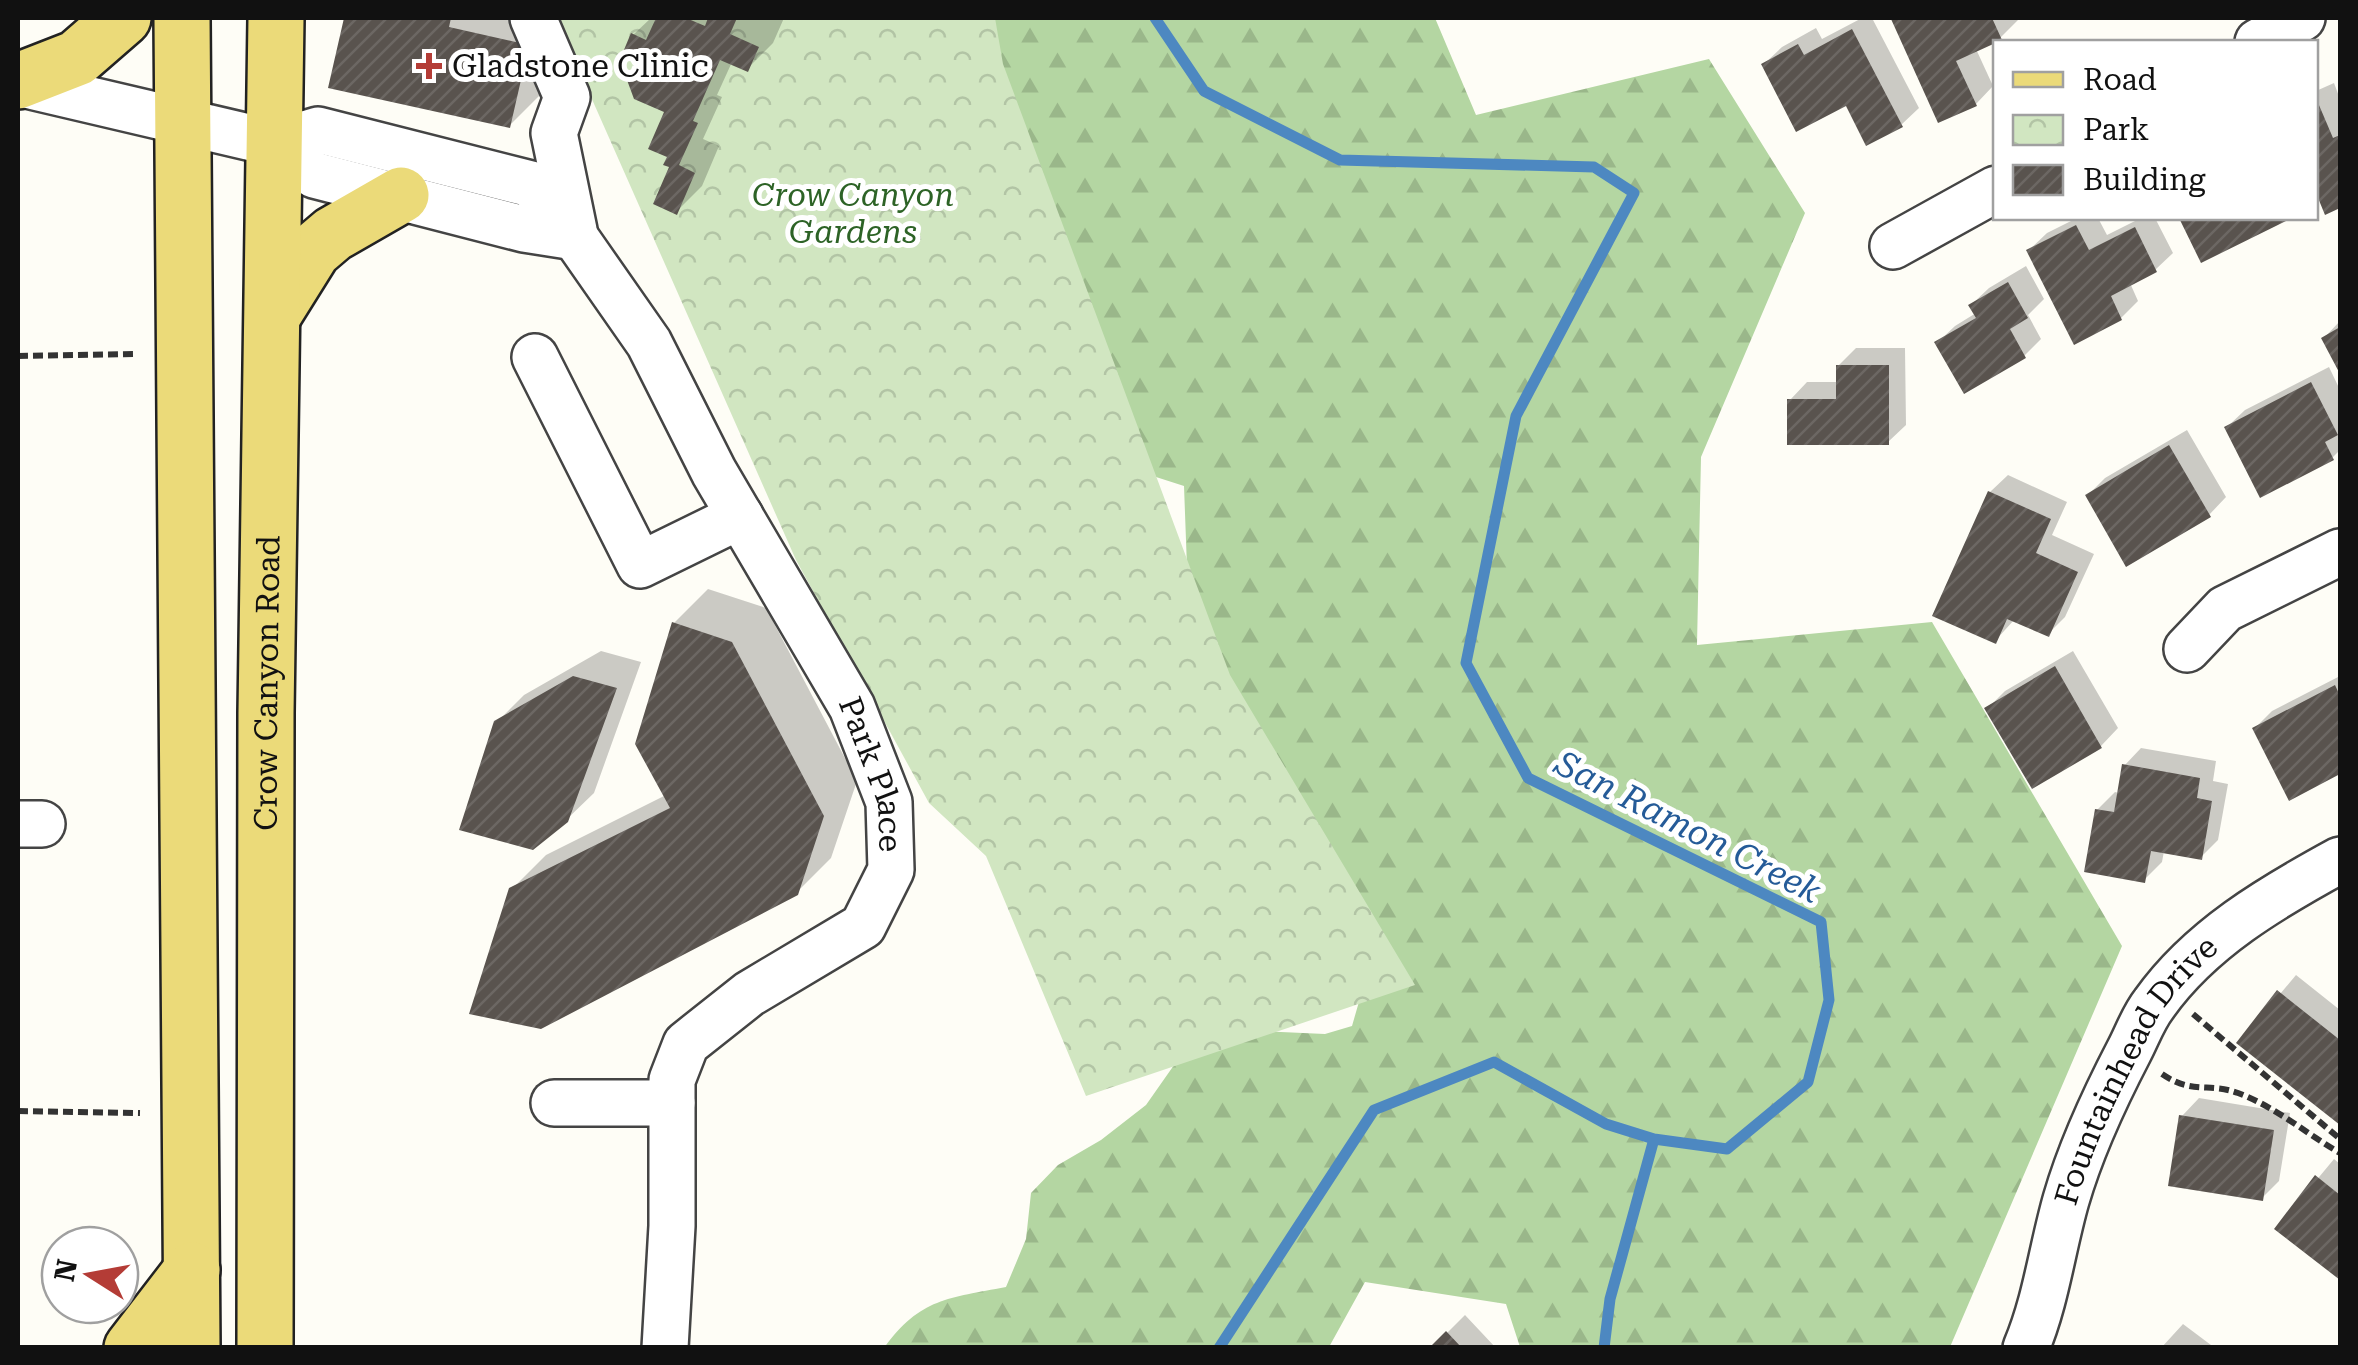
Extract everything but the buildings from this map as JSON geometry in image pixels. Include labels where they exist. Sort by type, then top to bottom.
[{"type":"main road","points":[[18,82],[77,58],[123,18]]},
{"type":"main road","points":[[182,18],[192,1348]]},
{"type":"main road","name":"Crow Canyon Road","points":[[266,1348],[266,713],[276,18]]},
{"type":"main road","points":[[272,317],[313,251],[332,234],[401,195]]},
{"type":"main road","points":[[132,1348],[192,1270]]},
{"type":"street","points":[[18,82],[274,143],[314,176],[575,237],[554,133],[567,97],[533,18]]},
{"type":"street","points":[[2262,40],[2302,18]]},
{"type":"street","name":"Park Place","points":[[274,143],[318,130],[530,184],[575,237],[649,344],[740,516],[852,707],[889,802],[891,870],[862,926],[749,994],[686,1044],[672,1080],[672,1226],[665,1348]]},
{"type":"street","points":[[1893,246],[1993,190]]},
{"type":"street","points":[[534,357],[640,565],[740,516]]},
{"type":"street","points":[[2188,649],[2224,609],[2340,552]]},
{"type":"street","name":"Fountainhead Drive","points":[[2026,1348],[2038,1321],[2072,1178],[2098,1110],[2153,1005],[2214,940],[2286,889],[2340,860]]},
{"type":"street","points":[[554,1104],[672,1103]]},
{"type":"path","points":[[18,356],[137,354]]},
{"type":"path","points":[[2164,992],[2340,1140]]},
{"type":"path","points":[[2130,1048],[2180,1085],[2238,1093],[2340,1153]]},
{"type":"path","points":[[18,1110],[140,1112]]},
{"type":"green space","name":"Crow Canyon Gardens","points":[[556,18],[995,18],[1003,64],[1230,675],[1415,985],[1086,1096],[986,856],[929,803],[796,560]]},
{"type":"green space","points":[[947,18],[1435,18],[1476,115],[1709,59],[1805,213],[1701,457],[1697,645],[1932,622],[2122,946],[1950,1347],[1520,1347],[1506,1304],[1365,1282],[1329,1347],[884,1348],[910,1319],[937,1303],[1006,1287],[1026,1239],[1031,1193],[1058,1165],[1101,1140],[1146,1105],[1193,1038],[1210,1029],[1325,1034],[1352,1026],[1371,960],[1189,622],[1184,486],[1128,468]]},
{"type":"waterway","name":"San Ramon Creek","points":[[1155,18],[1204,91],[1340,160],[1594,167],[1634,193],[1516,416],[1466,663],[1528,778],[1821,922],[1829,1000],[1808,1082],[1727,1149],[1654,1139],[1606,1124],[1494,1062],[1374,1110],[1219,1348]]},
{"type":"waterway","points":[[1604,1348],[1610,1299],[1654,1139]]},
{"type":"place","name":"Gladstone Clinic","points":[[429,66]]}]
